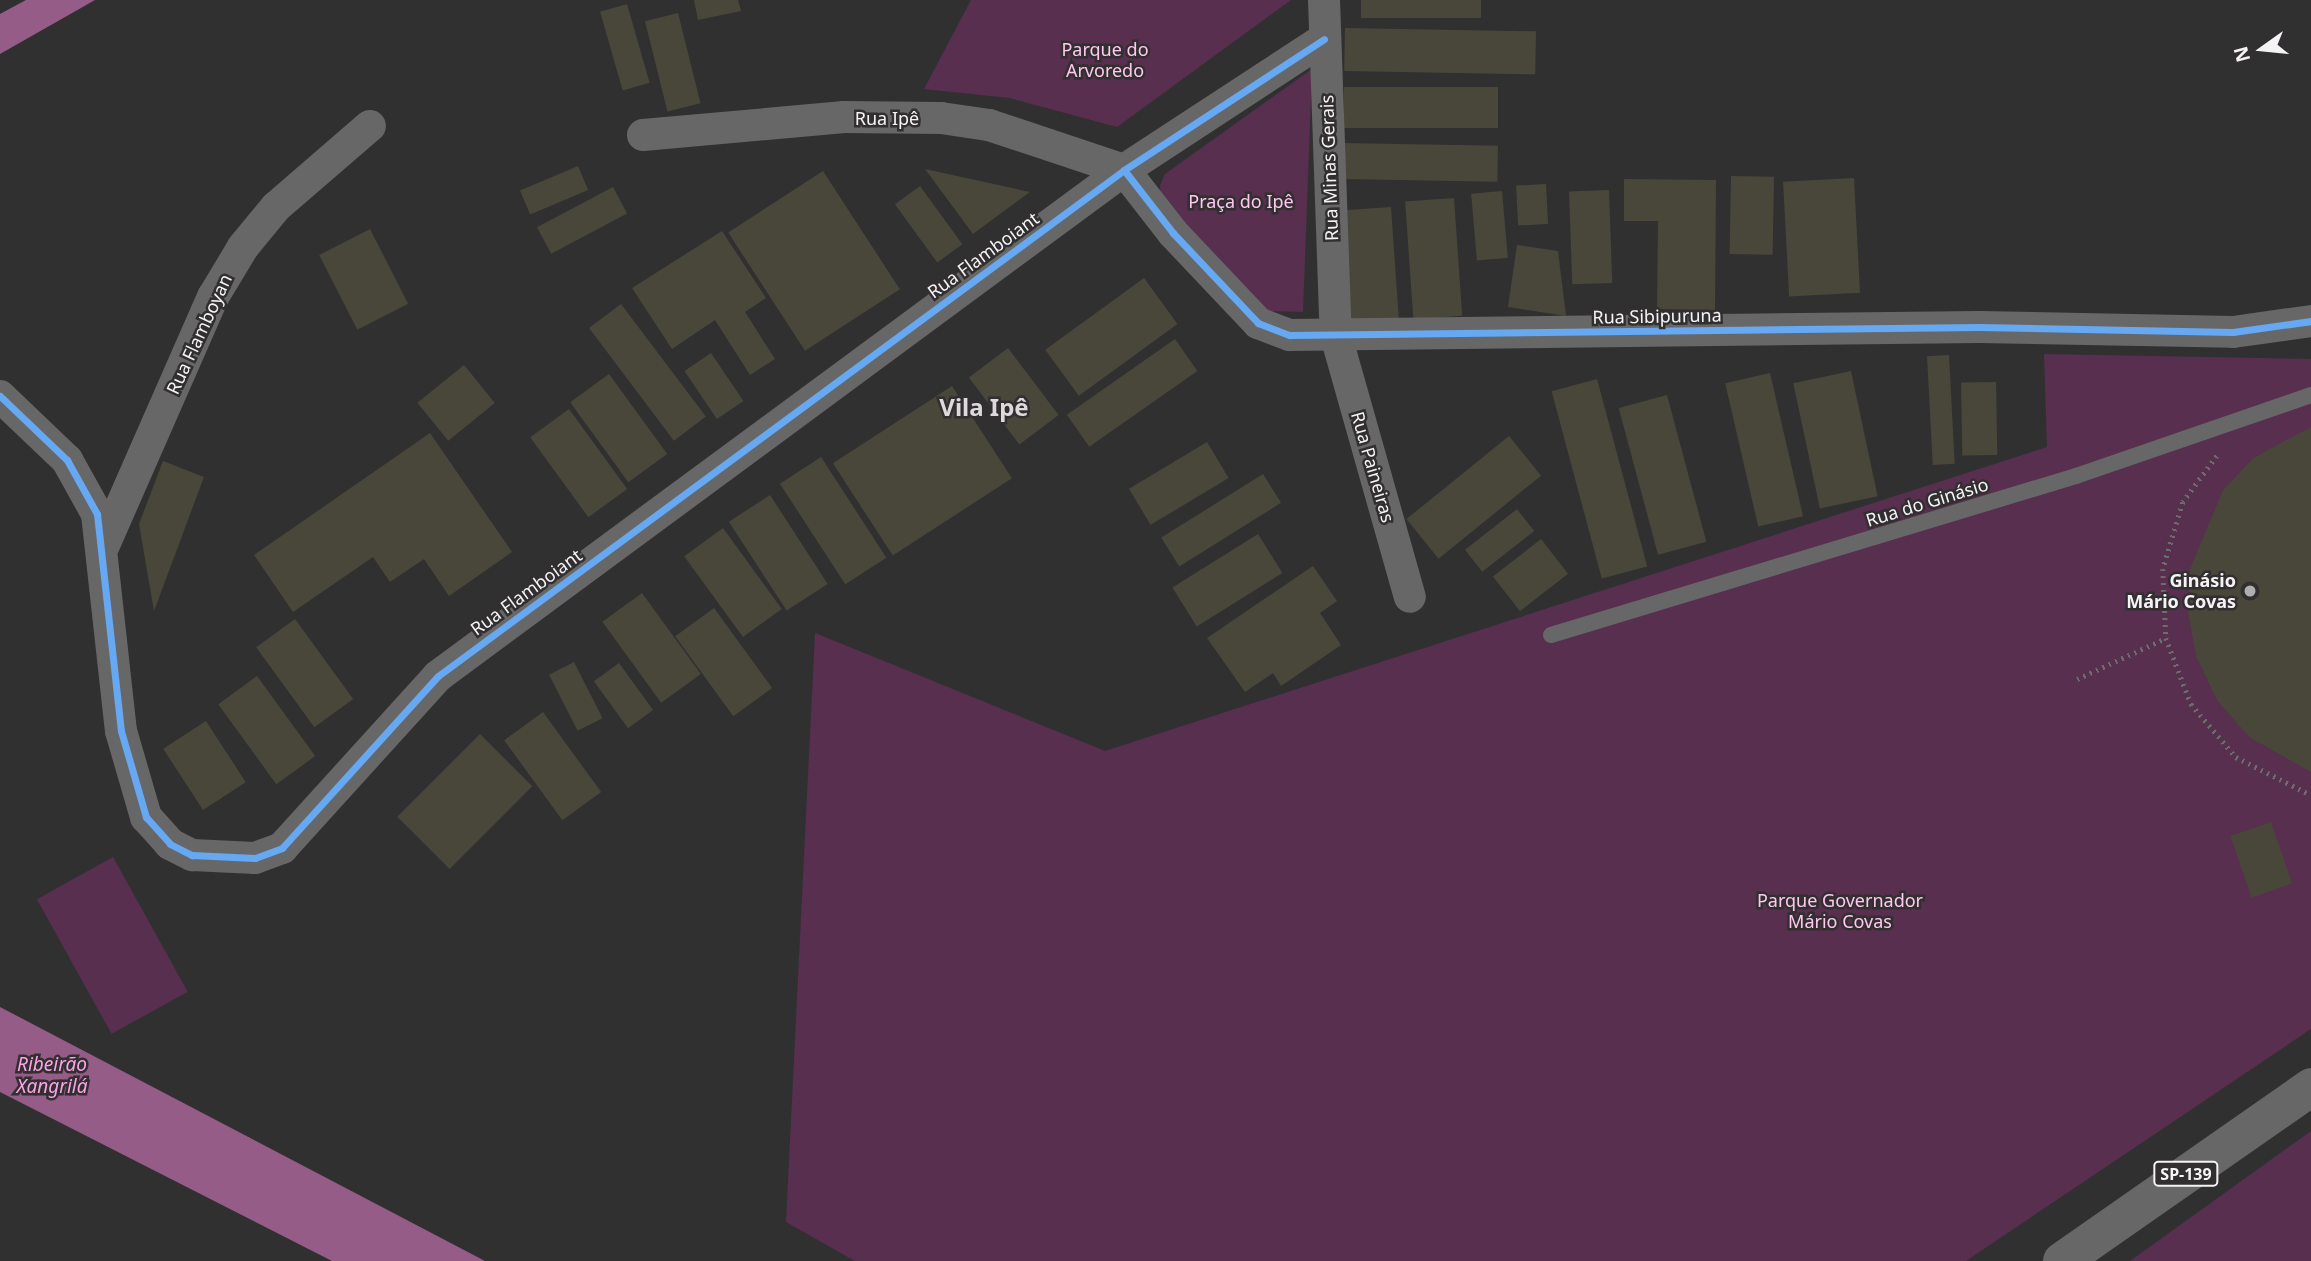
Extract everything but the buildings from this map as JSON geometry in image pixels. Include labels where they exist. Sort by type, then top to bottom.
[{"type":"main road","name":"SP-139","points":[[2062,1261],[2311,1087]]},
{"type":"street","name":"Rua Minas Gerais","points":[[1324,0],[1335,337]]},
{"type":"street","name":"Rua Flamboiant","points":[[0,396],[86,487],[104,545],[121,731],[146,817],[170,844],[192,855],[223,860],[282,848],[438,676],[1125,170],[1324,39]]},
{"type":"street","name":"Rua Ipê","points":[[643,135],[844,117],[941,118],[989,125],[1125,170]]},
{"type":"street","name":"Rua Flamboyan","points":[[104,545],[213,297],[243,247],[275,207],[370,126]]},
{"type":"street","name":"Rua Sibipuruna","points":[[1125,170],[1173,233],[1258,323],[1290,335],[1335,337],[1979,327],[2233,332],[2311,321]]},
{"type":"street","name":"Rua Paineiras","points":[[1335,337],[1410,597]]},
{"type":"lane","name":"Rua do Ginásio","points":[[1551,635],[2076,476],[2311,395]]},
{"type":"path","points":[[2225,446],[2183,502],[2163,569],[2166,638],[2191,704],[2236,757],[2311,795]]},
{"type":"path","points":[[2077,679],[2166,638]]},
{"type":"green space","name":"Parque do Arvoredo","points":[[971,0],[1291,0],[1117,127],[1010,98],[924,89]]},
{"type":"green space","name":"Praça do Ipê","points":[[1312,69],[1303,312],[1269,311],[1252,306],[1161,195],[1160,185],[1165,174]]},
{"type":"green space","name":"Parque Governador Mário Covas","points":[[2044,354],[2311,359],[2311,1029],[1966,1261],[855,1261],[786,1222],[815,633],[1105,751],[2047,447]]},
{"type":"green space","points":[[113,857],[188,992],[112,1034],[37,899]]},
{"type":"green space","points":[[2311,1131],[2311,1261],[2130,1261]]},
{"type":"water","points":[[26,0],[95,0],[0,54],[0,14]]},
{"type":"water","name":"Ribeirão Xangrilá","points":[[0,1007],[485,1261],[332,1261],[0,1092]]},
{"type":"cycle path","points":[[0,396],[67,460],[97,514],[121,731],[146,817],[170,844],[192,855],[255,858],[282,848],[438,676],[1124,170],[1324,39]]},
{"type":"cycle path","points":[[1124,170],[1173,233],[1258,323],[1290,335],[1979,327],[2233,332],[2311,321]]},
{"type":"place","name":"Ginásio Mário Covas","points":[[2250,591]]},
{"type":"district","name":"Vila Ipê","points":[[984,407]]}]
